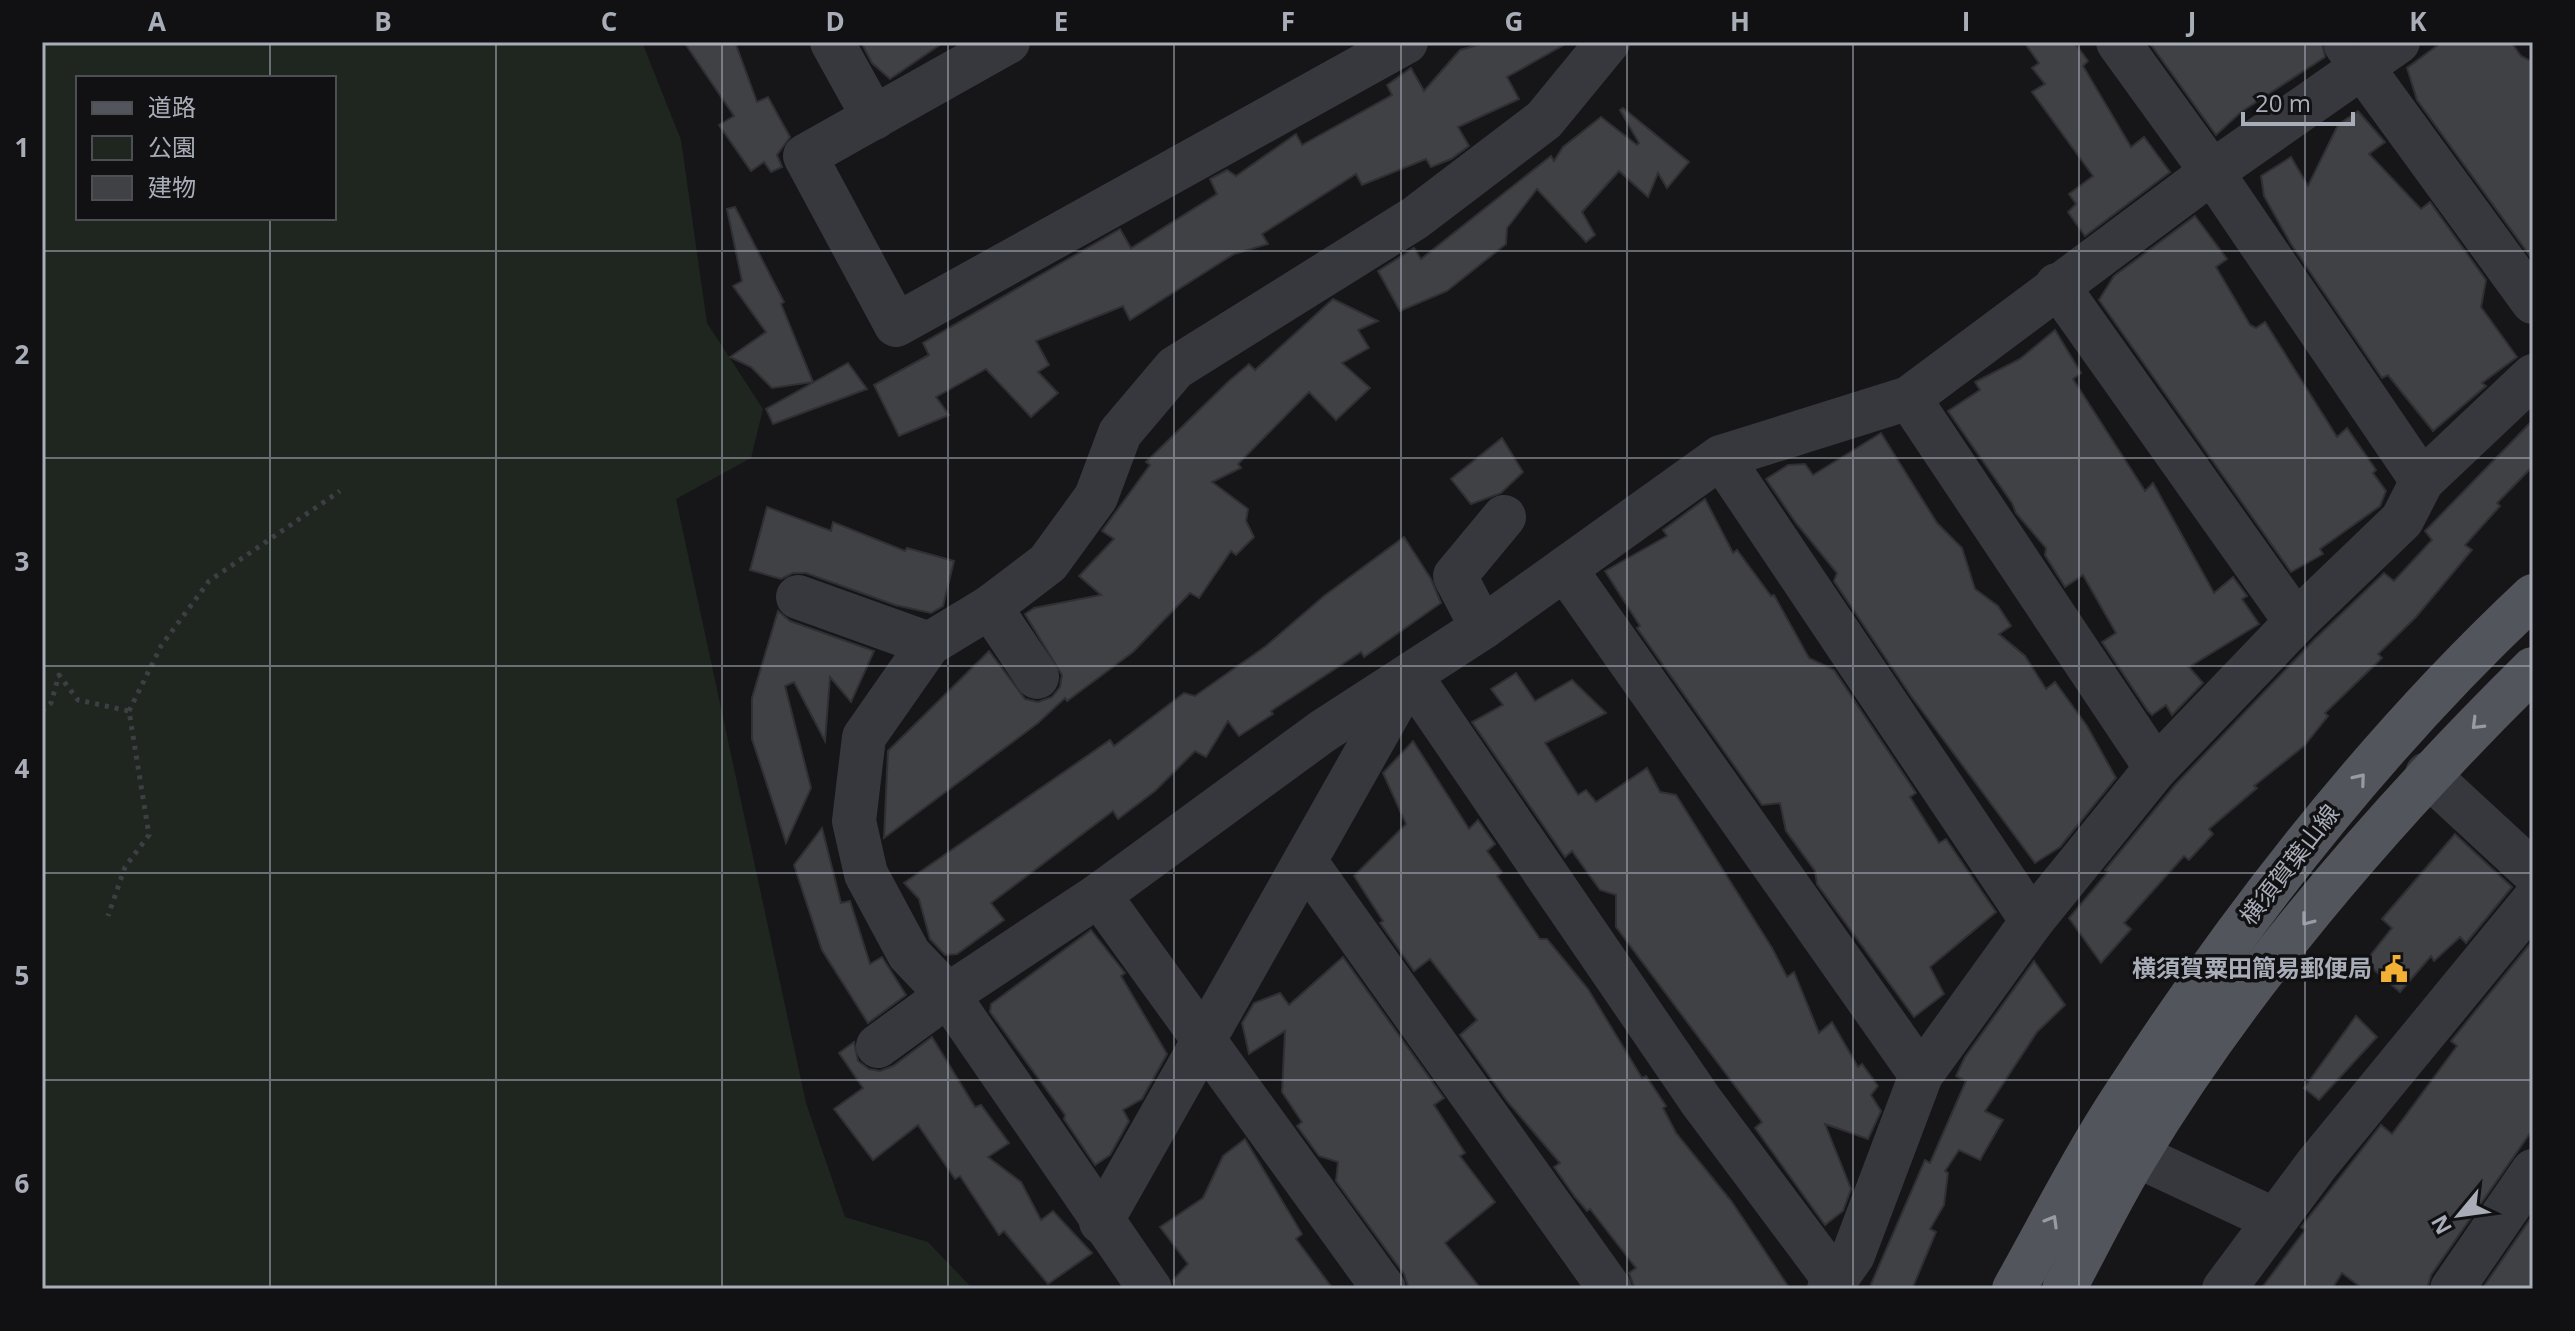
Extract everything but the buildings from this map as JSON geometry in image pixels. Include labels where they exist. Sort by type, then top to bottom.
[{"type":"main road","name":"横須賀葉山線","points":[[2014,1289],[2123,1098],[2219,956],[2399,733],[2472,652],[2533,596]]},
{"type":"main road","name":"横須賀葉山線","points":[[2064,1289],[2136,1155],[2228,1021],[2358,854],[2427,774],[2533,669]]},
{"type":"street","points":[[832,42],[874,118]]},
{"type":"street","points":[[1008,42],[805,156],[896,325],[1406,42]]},
{"type":"street","points":[[1150,1289],[1101,1222],[948,995],[909,954],[866,874],[854,821],[864,737],[929,644],[990,607],[1048,563],[1096,497],[1120,433],[1175,368],[1415,218],[1544,120],[1608,42]]},
{"type":"street","points":[[2118,42],[2212,172],[2422,481]]},
{"type":"street","points":[[878,1046],[948,995],[1099,895],[1323,731],[1482,628],[1721,457],[1909,398],[2212,172],[2353,54],[2398,42]]},
{"type":"street","points":[[2353,54],[2533,302]]},
{"type":"street","points":[[2057,285],[2296,622]]},
{"type":"street","points":[[1410,675],[1692,1088],[1832,1284],[1853,1255],[1921,1075],[2032,921],[2156,768],[2296,622],[2402,520],[2422,481],[2533,376]]},
{"type":"street","points":[[1909,398],[2156,768]]},
{"type":"street","points":[[1721,457],[2032,921]]},
{"type":"street","points":[[1482,628],[1455,576],[1504,517]]},
{"type":"street","points":[[1565,569],[1921,1075]]},
{"type":"street","points":[[798,597],[929,644]]},
{"type":"street","points":[[990,607],[1037,677]]},
{"type":"street","points":[[1101,1222],[1410,675]]},
{"type":"street","points":[[2427,774],[2533,872]]},
{"type":"street","points":[[1305,861],[1610,1289]]},
{"type":"street","points":[[1099,895],[1384,1289]]},
{"type":"street","points":[[2224,1289],[2275,1220],[2533,901]]},
{"type":"street","points":[[2136,1155],[2275,1220]]},
{"type":"street","points":[[2452,1289],[2533,1171]]},
{"type":"path","points":[[108,916],[125,867],[149,835],[129,711],[161,646],[209,581],[340,491]]},
{"type":"path","points":[[42,711],[51,703],[59,675],[78,700],[129,711]]},
{"type":"green space","points":[[42,42],[642,42],[681,140],[707,323],[763,409],[751,458],[676,499],[806,1103],[845,1217],[928,1242],[973,1289],[42,1289]]},
{"type":"place","name":"横須賀粟田簡易郵便局","points":[[2394,969]]}]
